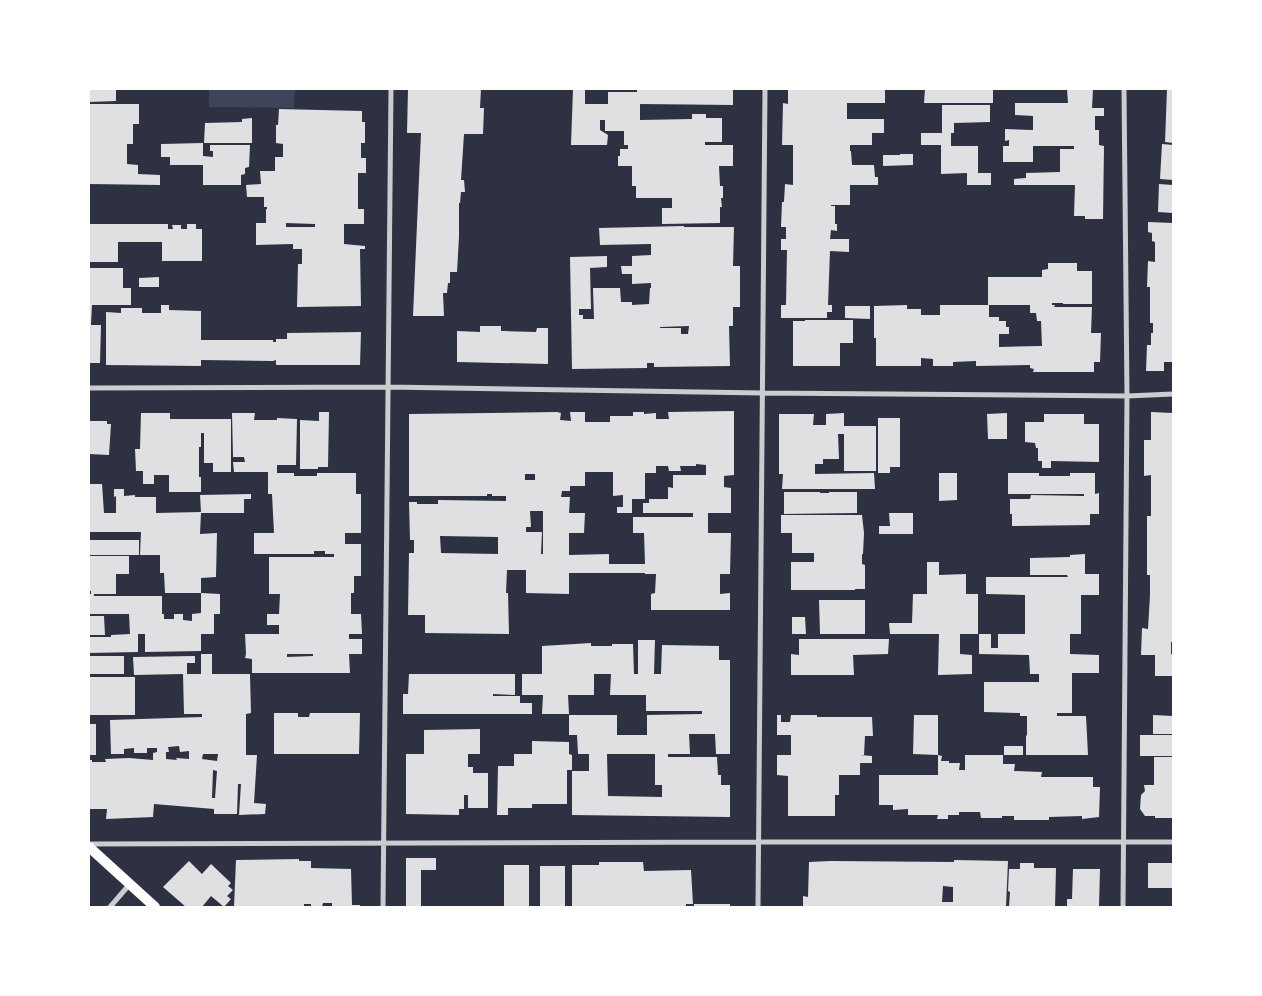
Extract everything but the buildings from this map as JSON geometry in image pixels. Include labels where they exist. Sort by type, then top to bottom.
[{"type":"main road","points":[[89,846],[155,907]]},
{"type":"street","points":[[384,907],[391,89]]},
{"type":"street","points":[[758,907],[765,89]]},
{"type":"street","points":[[1123,907],[1127,396],[1124,89]]},
{"type":"street","points":[[89,388],[388,387],[762,393],[1127,396],[1173,394]]},
{"type":"street","points":[[89,846],[384,843],[1173,842]]},
{"type":"street","points":[[110,907],[129,885]]},
{"type":"shaded area","points":[[209,89],[295,89],[294,108],[209,107]]}]
